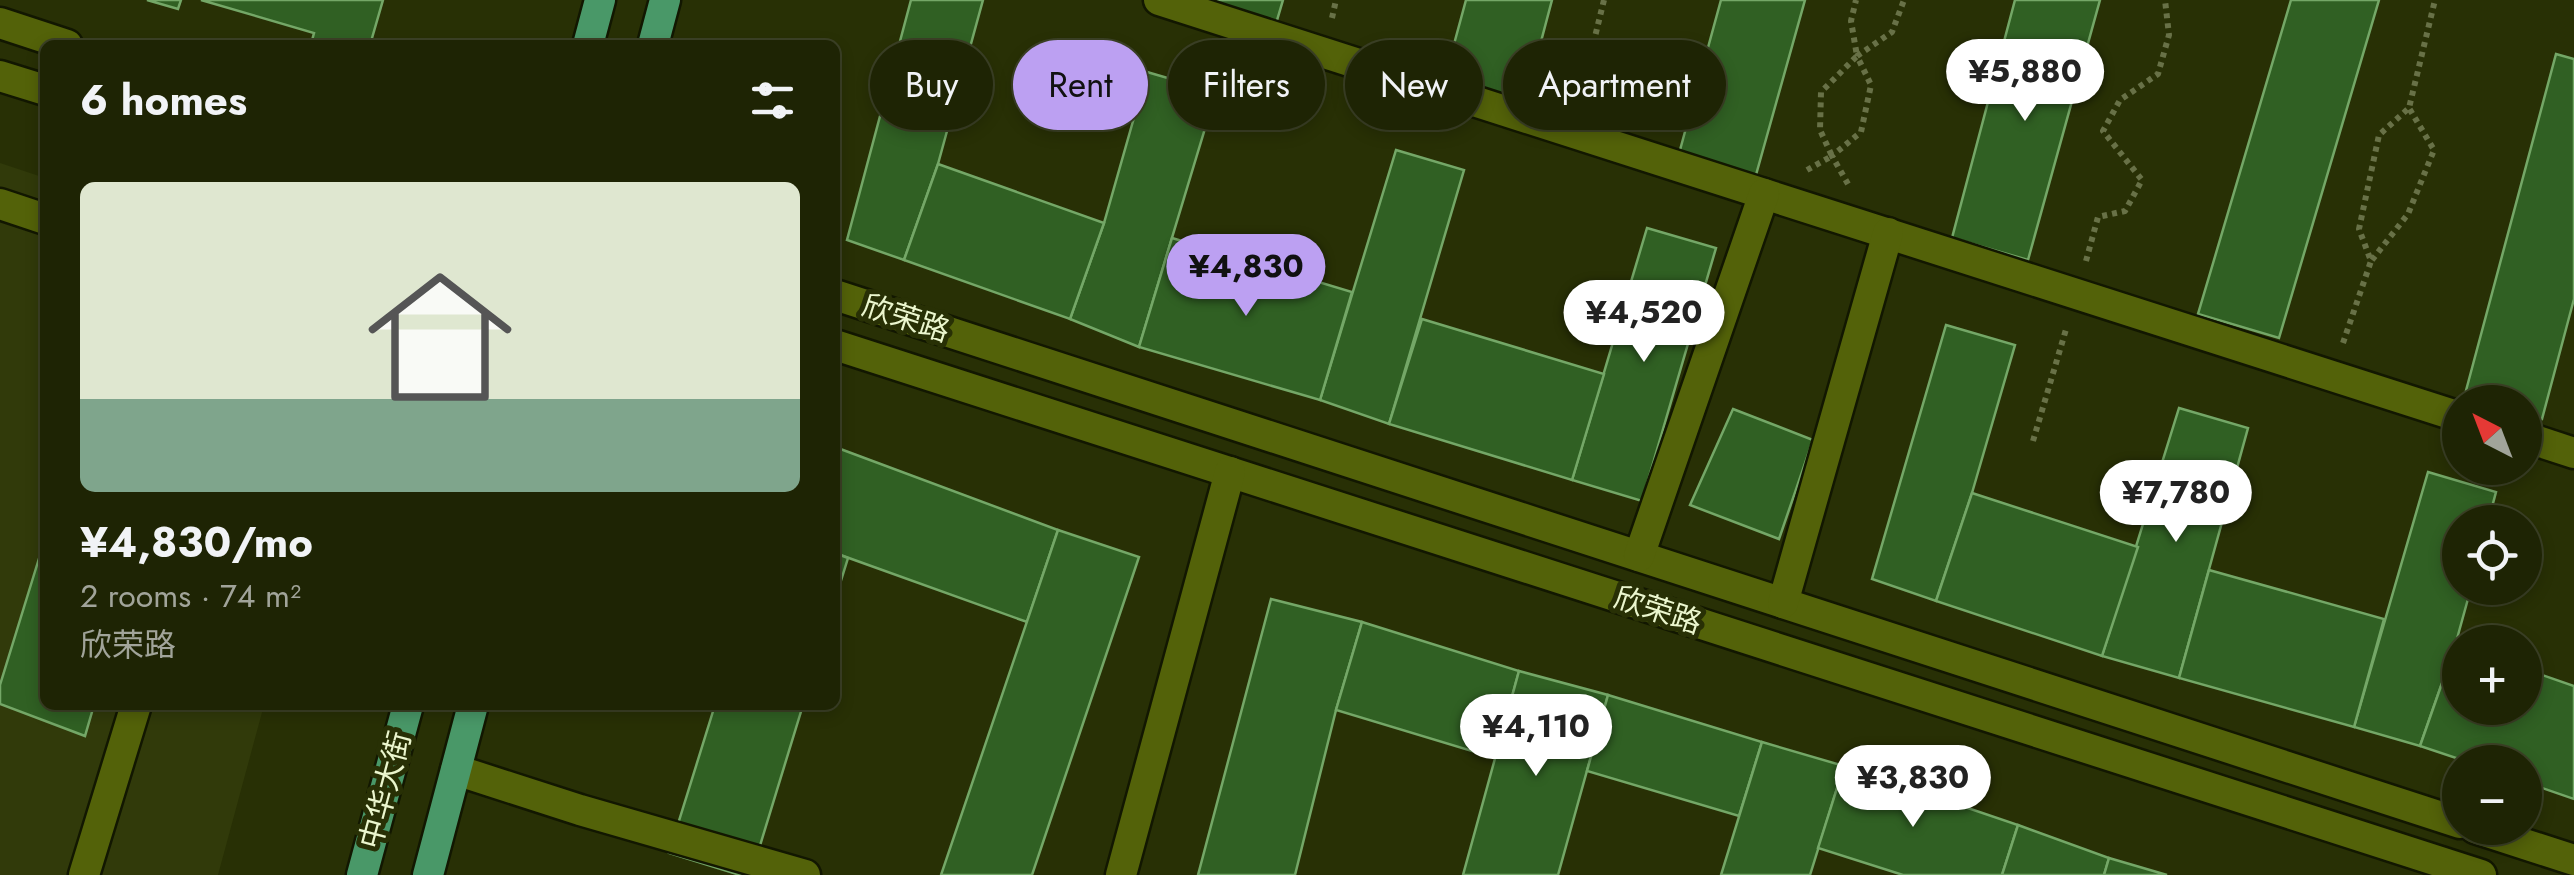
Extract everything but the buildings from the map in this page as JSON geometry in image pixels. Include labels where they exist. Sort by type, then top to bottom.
[{"type":"main road","points":[[589,40],[600,0]]},
{"type":"main road","points":[[654,40],[665,0]]},
{"type":"main road","name":"中华大街","points":[[362,875],[407,710]]},
{"type":"main road","points":[[428,875],[472,710]]},
{"type":"street","points":[[1159,0],[2442,411]]},
{"type":"street","points":[[0,23],[52,40]]},
{"type":"street","points":[[0,76],[40,88]]},
{"type":"street","points":[[1639,556],[1764,194]]},
{"type":"street","points":[[0,204],[40,216]]},
{"type":"street","points":[[1784,603],[1888,234]]},
{"type":"street","name":"欣荣路","points":[[840,296],[2442,816]]},
{"type":"street","name":"欣荣路","points":[[840,346],[2482,875]]},
{"type":"street","points":[[2542,443],[2574,453]]},
{"type":"street","points":[[1121,875],[1230,472]]},
{"type":"street","points":[[84,875],[134,710]]},
{"type":"street","points":[[456,770],[794,873]]},
{"type":"street","points":[[2528,845],[2574,860]]},
{"type":"path","points":[[1572,132],[1604,0]]},
{"type":"path","points":[[1798,176],[1832,156],[1861,132],[1871,85],[1858,56],[1851,22],[1856,0]]},
{"type":"path","points":[[1845,195],[1848,184],[1820,130],[1822,92],[1858,56],[1892,32],[1904,0]]},
{"type":"path","points":[[2033,441],[2098,218],[2125,211],[2142,180],[2103,131],[2120,100],[2158,74],[2169,36],[2165,0]]},
{"type":"path","points":[[2372,261],[2359,229],[2379,135],[2409,108],[2435,0]]},
{"type":"path","points":[[2342,346],[2372,261],[2408,214],[2434,150],[2409,108]]},
{"type":"shaded area","points":[[0,163],[40,176],[40,710],[263,710],[218,875],[0,875]]}]
